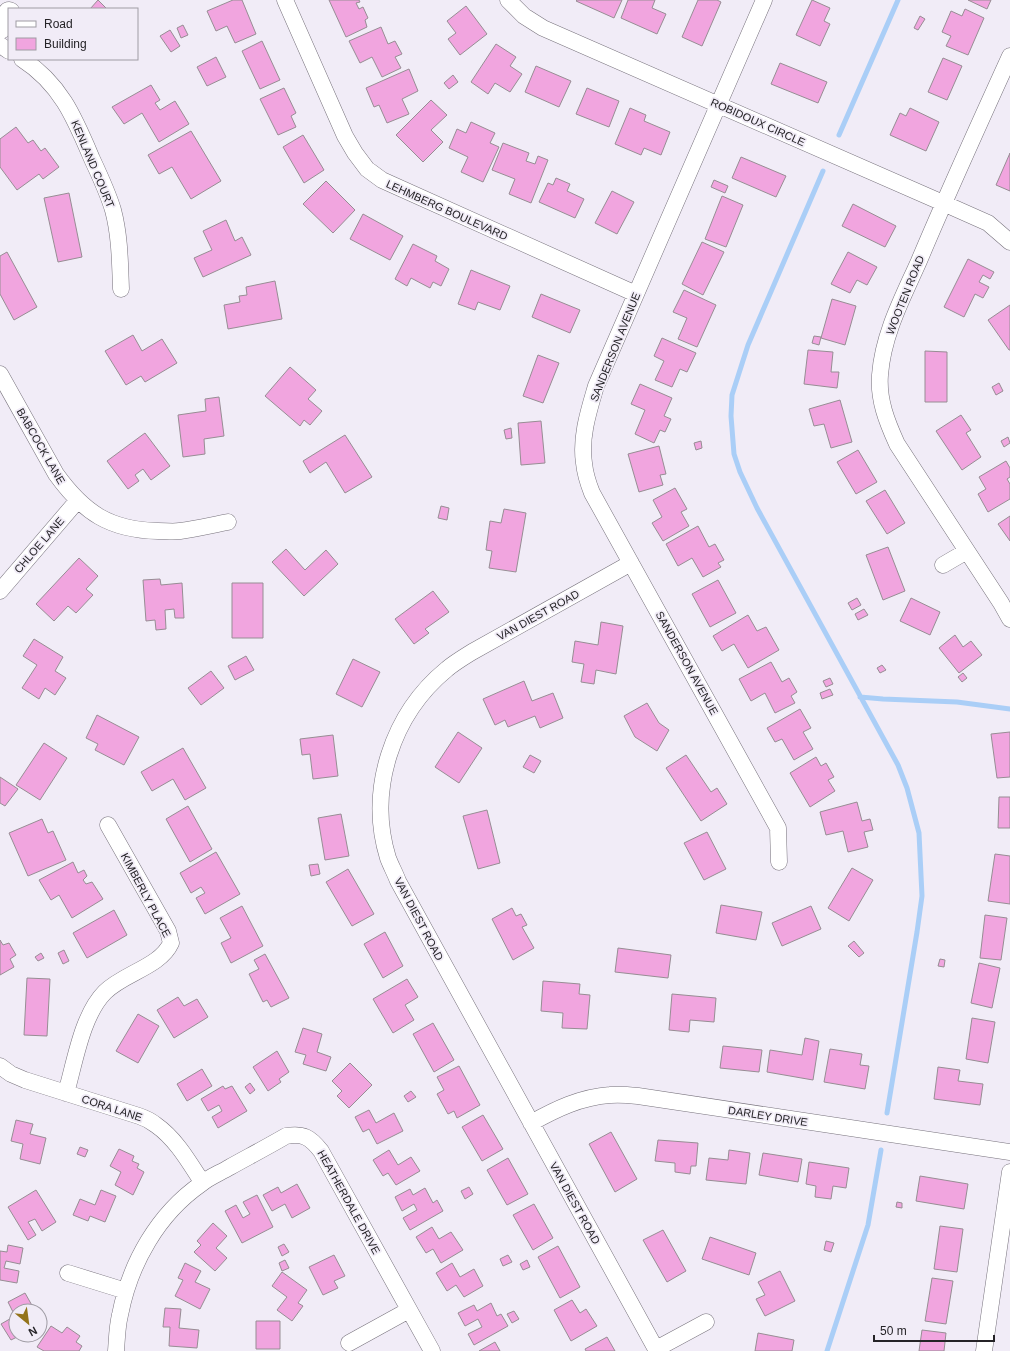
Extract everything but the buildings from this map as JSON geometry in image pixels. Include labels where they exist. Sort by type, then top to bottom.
[{"type":"main road","points":[[0,28],[8,15]]},
{"type":"street","name":"LEHMBERG BOULEVARD","points":[[285,0],[345,136],[367,169],[382,180],[636,294]]},
{"type":"street","name":"ROBIDOUX CIRCLE","points":[[508,0],[524,16],[543,28],[988,223],[1010,242]]},
{"type":"street","name":"SANDERSON AVENUE","points":[[764,0],[596,386],[588,415],[584,444],[584,461],[586,477],[592,493],[778,828],[779,862]]},
{"type":"street","name":"WOOTEN ROAD","points":[[1010,56],[943,203],[889,332],[882,359],[880,376],[881,400],[887,422],[897,444],[1010,619]]},
{"type":"street","name":"KENLAND COURT","points":[[24,60],[32,65],[60,93],[70,110],[108,194],[114,211],[121,290]]},
{"type":"street","name":"BABCOCK LANE","points":[[0,374],[56,474],[66,488],[93,513],[106,522],[145,531],[180,531],[228,522]]},
{"type":"street","name":"CHLOE LANE","points":[[0,591],[78,500]]},
{"type":"street","points":[[943,565],[967,551]]},
{"type":"street","name":"VAN DIEST ROAD","points":[[631,562],[472,652],[447,669],[427,688],[408,712],[396,736],[387,760],[382,785],[383,834],[388,858],[398,881],[657,1350],[706,1322]]},
{"type":"street","name":"KIMBERLY PLACE","points":[[66,1093],[85,1026],[94,1008],[106,991],[159,958],[167,951],[171,943],[168,931],[108,825]]},
{"type":"street","name":"CORA LANE","points":[[0,1066],[10,1074],[25,1080],[139,1116],[156,1124],[183,1152],[202,1182]]},
{"type":"street","name":"DARLEY DRIVE","points":[[531,1123],[552,1112],[589,1098],[612,1094],[638,1096],[1010,1152]]},
{"type":"street","name":"HEATHERDALE DRIVE","points":[[116,1351],[119,1316],[132,1273],[151,1236],[165,1216],[182,1198],[202,1182],[286,1136],[297,1134],[314,1142],[321,1151],[432,1351]]},
{"type":"street","points":[[984,1351],[1010,1172]]},
{"type":"street","points":[[68,1273],[126,1291]]},
{"type":"street","points":[[348,1343],[409,1310]]},
{"type":"waterway","points":[[839,135],[898,0]]},
{"type":"waterway","points":[[823,171],[748,345],[732,395],[731,416],[734,454],[740,472],[757,508],[898,765],[907,788],[919,833],[922,896],[887,1113]]},
{"type":"waterway","points":[[860,697],[957,702],[1010,709]]},
{"type":"waterway","points":[[827,1351],[868,1225],[881,1150]]}]
